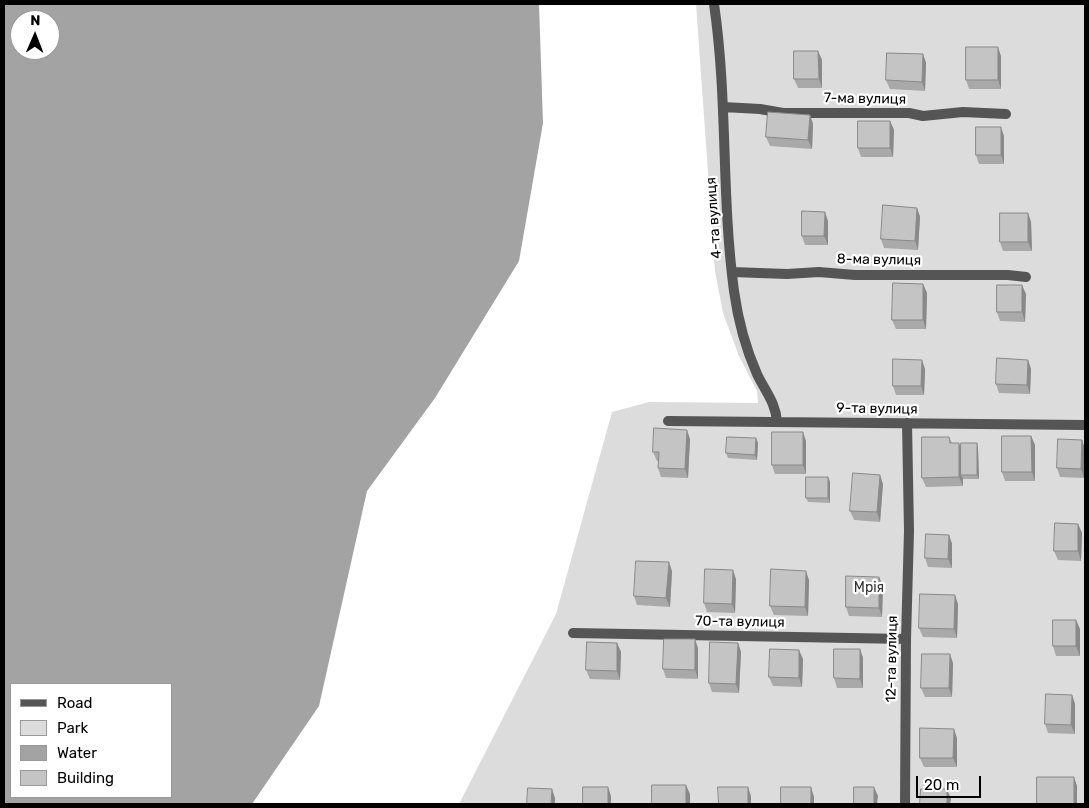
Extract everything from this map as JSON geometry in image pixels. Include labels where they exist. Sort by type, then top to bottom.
[{"type":"street","name":"4-та вулиця","points":[[714,4],[732,272],[741,333],[758,375],[776,411],[777,422]]},
{"type":"street","name":"7-ма вулиця","points":[[722,106],[783,113],[909,113],[923,116],[963,112],[1006,114]]},
{"type":"street","name":"8-ма вулиця","points":[[732,272],[787,274],[818,272],[855,275],[1008,275],[1026,278]]},
{"type":"street","name":"9-та вулиця","points":[[668,422],[1085,425]]},
{"type":"street","name":"12-та вулиця","points":[[905,804],[909,531],[907,424]]},
{"type":"street","name":"70-та вулиця","points":[[573,633],[906,639]]},
{"type":"green space","name":"Мрія","points":[[696,4],[1085,4],[1085,804],[459,804],[556,614],[612,412],[649,402],[758,403],[757,391],[739,356],[723,313],[715,271]]},
{"type":"water","points":[[4,4],[539,4],[543,123],[519,261],[435,398],[367,491],[319,706],[252,804],[4,804]]},
{"type":"building","points":[[966,47],[998,47],[998,80],[966,80]]},
{"type":"building","points":[[794,51],[818,51],[819,79],[794,79]]},
{"type":"building","points":[[887,53],[923,54],[922,82],[886,80]]},
{"type":"building","points":[[768,112],[810,115],[808,140],[766,137]]},
{"type":"building","points":[[858,121],[890,121],[890,148],[858,148]]},
{"type":"building","points":[[976,127],[1001,127],[1001,155],[976,155]]},
{"type":"building","points":[[883,205],[917,208],[915,241],[881,239]]},
{"type":"building","points":[[802,211],[825,212],[824,236],[802,236]]},
{"type":"building","points":[[1000,213],[1028,213],[1028,242],[1000,242]]},
{"type":"building","points":[[893,283],[923,284],[923,320],[892,320]]},
{"type":"building","points":[[997,285],[1022,285],[1022,312],[997,312]]},
{"type":"building","points":[[997,358],[1028,360],[1027,385],[996,384]]},
{"type":"building","points":[[893,359],[922,360],[921,386],[893,386]]},
{"type":"building","points":[[654,428],[687,430],[685,469],[658,468],[659,452],[653,452]]},
{"type":"building","points":[[772,432],[803,432],[803,465],[772,465]]},
{"type":"building","points":[[1002,436],[1031,436],[1032,472],[1002,472]]},
{"type":"building","points":[[727,437],[756,438],[755,455],[726,453]]},
{"type":"building","points":[[922,437],[949,437],[950,443],[959,443],[959,477],[922,478]]},
{"type":"building","points":[[1058,439],[1082,440],[1081,469],[1057,468]]},
{"type":"building","points":[[961,443],[977,443],[977,475],[961,475]]},
{"type":"building","points":[[853,473],[880,475],[877,512],[850,511]]},
{"type":"building","points":[[806,477],[828,477],[828,498],[806,498]]},
{"type":"building","points":[[1055,523],[1078,524],[1078,551],[1054,551]]},
{"type":"building","points":[[926,534],[949,535],[948,559],[925,558]]},
{"type":"building","points":[[636,561],[669,562],[666,598],[634,596]]},
{"type":"building","points":[[705,569],[733,570],[732,604],[704,603]]},
{"type":"building","points":[[771,569],[806,571],[805,607],[770,606]]},
{"type":"building","points":[[846,576],[879,577],[879,608],[846,607]]},
{"type":"building","points":[[920,594],[955,595],[954,629],[919,628]]},
{"type":"building","points":[[1053,620],[1076,620],[1076,646],[1053,646]]},
{"type":"building","points":[[664,639],[695,639],[695,670],[663,669]]},
{"type":"building","points":[[587,642],[617,643],[617,671],[586,670]]},
{"type":"building","points":[[710,642],[738,643],[736,684],[709,683]]},
{"type":"building","points":[[770,649],[799,650],[799,678],[769,677]]},
{"type":"building","points":[[834,649],[860,649],[860,679],[834,678]]},
{"type":"building","points":[[922,654],[950,654],[949,688],[921,688]]},
{"type":"building","points":[[1046,694],[1072,695],[1071,725],[1045,724]]},
{"type":"building","points":[[920,728],[954,729],[953,758],[920,758]]},
{"type":"building","points":[[1037,777],[1074,777],[1074,804],[1037,804]]},
{"type":"building","points":[[652,785],[686,785],[686,804],[652,804]]},
{"type":"building","points":[[583,787],[608,787],[608,804],[583,804]]},
{"type":"building","points":[[718,787],[748,787],[748,804],[719,804]]},
{"type":"building","points":[[781,787],[811,787],[811,804],[781,804]]},
{"type":"building","points":[[854,787],[874,787],[874,804],[854,804]]},
{"type":"building","points":[[528,788],[552,789],[551,804],[527,804]]},
{"type":"building","points":[[921,789],[947,789],[947,804],[920,804]]}]
